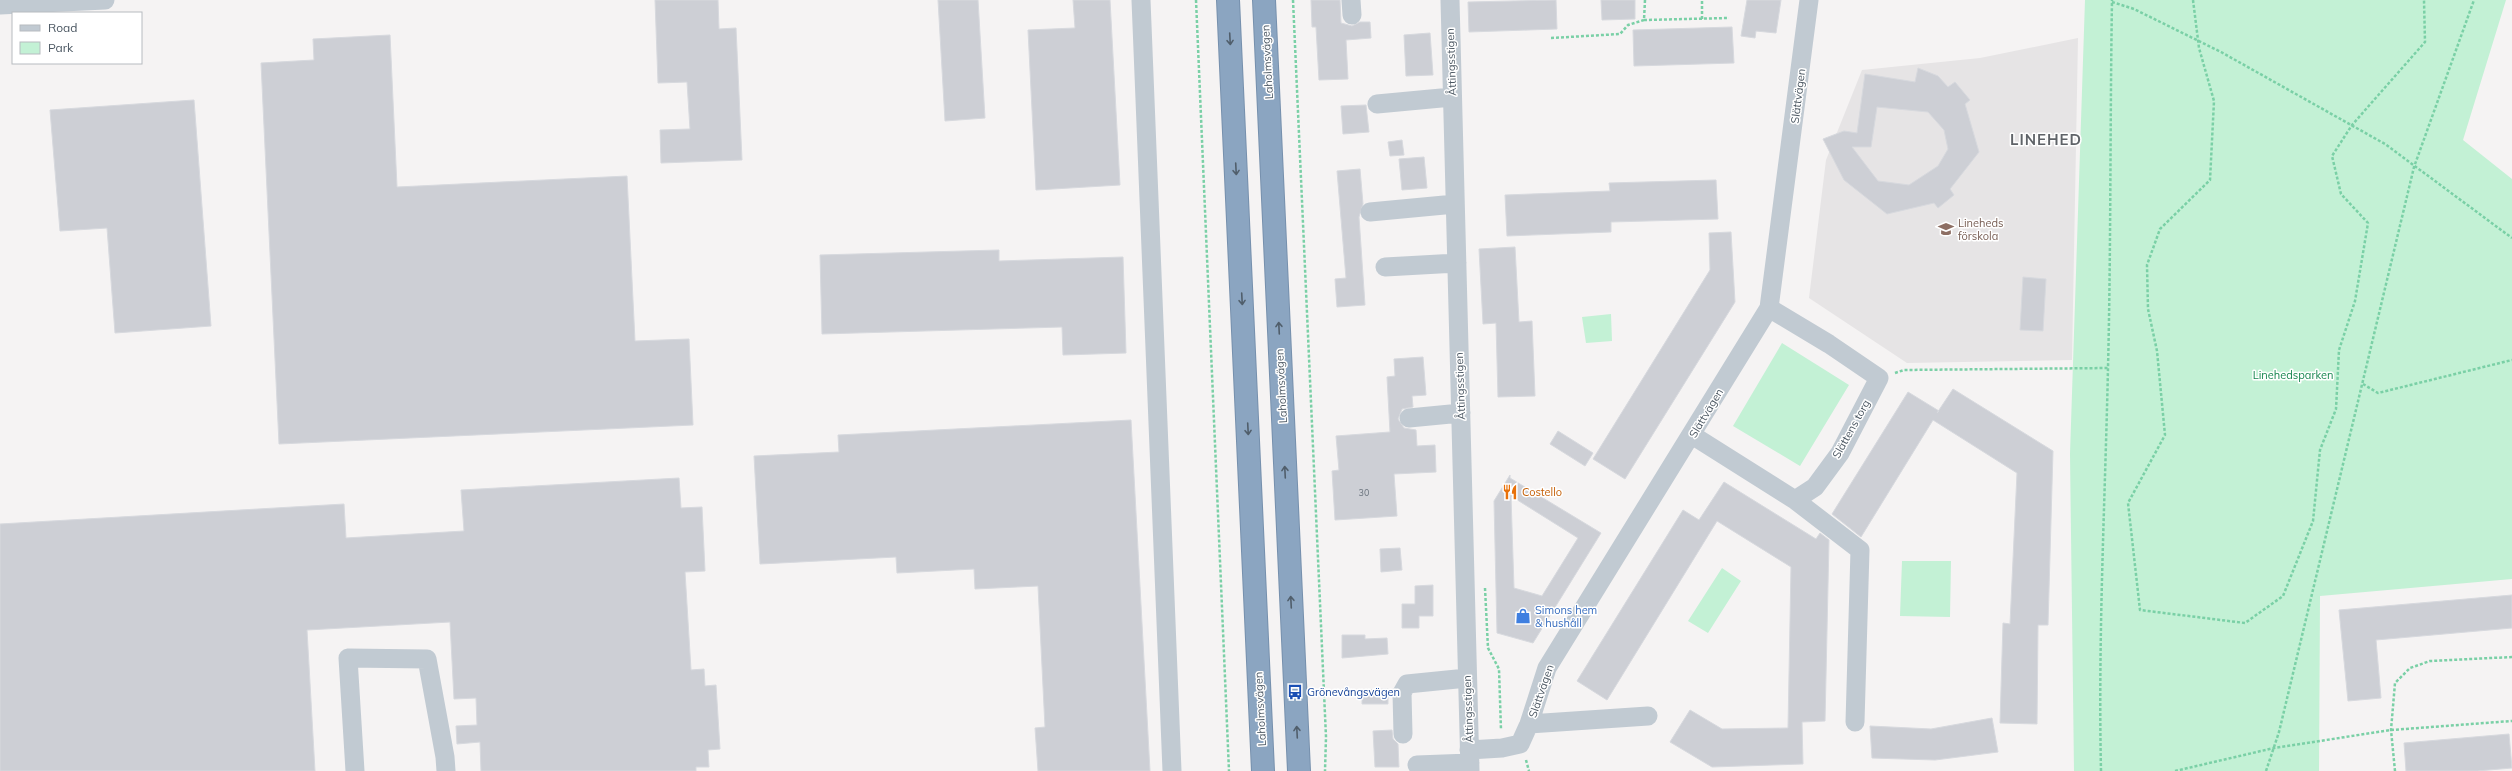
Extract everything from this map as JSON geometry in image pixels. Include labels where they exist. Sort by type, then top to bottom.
[{"type":"highway","name":"Laholmsvägen","points":[[1228,0],[1263,771]]},
{"type":"highway","name":"Laholmsvägen","points":[[1264,0],[1299,771]]},
{"type":"street","points":[[0,5],[105,0]]},
{"type":"street","points":[[1142,0],[1172,771]]},
{"type":"street","name":"Åttingsstigen","points":[[1450,0],[1470,761]]},
{"type":"street","name":"Slättvägen","points":[[1470,761],[1502,748],[1520,744],[1529,724],[1547,668],[1692,436],[1769,308],[1809,0]]},
{"type":"street","points":[[1377,104],[1452,97]]},
{"type":"street","points":[[1370,212],[1455,204]]},
{"type":"street","points":[[1385,267],[1456,263]]},
{"type":"street","points":[[1769,308],[1829,344],[1879,378]]},
{"type":"street","name":"Slättens torg","points":[[1795,500],[1815,487],[1840,453],[1879,378]]},
{"type":"street","points":[[1409,418],[1460,413]]},
{"type":"street","points":[[1692,436],[1795,500],[1860,550],[1855,722]]},
{"type":"street","points":[[355,771],[348,658],[427,659],[445,757],[446,771]]},
{"type":"street","points":[[1403,734],[1402,693],[1407,684],[1467,678]]},
{"type":"street","points":[[1529,724],[1648,716]]},
{"type":"street","points":[[1416,765],[1470,761]]},
{"type":"path","points":[[1196,0],[1229,771]]},
{"type":"path","points":[[1293,0],[1326,737],[1325,771]]},
{"type":"path","points":[[1644,20],[1646,0]]},
{"type":"path","points":[[1702,0],[1702,19]]},
{"type":"path","points":[[2193,0],[2199,41],[2214,102],[2210,180],[2160,229],[2146,265],[2148,309],[2157,351],[2165,436],[2128,503],[2140,610],[2245,624],[2282,596],[2313,521],[2320,450],[2336,409],[2340,350],[2355,301],[2368,223],[2341,194],[2332,156],[2352,125],[2425,42],[2424,0]]},
{"type":"path","points":[[2266,771],[2274,748],[2363,384],[2414,167],[2474,0]]},
{"type":"path","points":[[2100,771],[2101,554],[2108,368],[2112,1],[2134,8],[2199,41],[2385,144],[2414,167],[2512,238]]},
{"type":"path","points":[[1551,38],[1620,34],[1628,25],[1644,20],[1729,18]]},
{"type":"path","points":[[2363,384],[2378,393],[2512,360]]},
{"type":"path","points":[[1879,378],[1904,370],[2108,368]]},
{"type":"path","points":[[2395,771],[2391,730],[2395,683],[2410,668],[2430,661],[2512,657]]},
{"type":"path","points":[[2175,771],[2274,748],[2391,730],[2512,720]]},
{"type":"shaded area","name":"Lineheds förskola","points":[[2078,38],[2072,360],[1907,363],[1809,298],[1826,160],[1862,70],[1980,58]]},
{"type":"green space","name":"Linehedsparken","points":[[2085,0],[2506,0],[2463,140],[2512,179],[2512,579],[2320,596],[2319,771],[2074,771],[2070,454]]},
{"type":"green space","points":[[1611,314],[1612,341],[1586,343],[1582,317]]},
{"type":"green space","points":[[1782,343],[1849,385],[1800,466],[1733,426]]},
{"type":"green space","points":[[1902,561],[1951,561],[1950,617],[1900,616]]},
{"type":"green space","points":[[1722,568],[1741,581],[1708,633],[1688,621]]},
{"type":"building","points":[[655,0],[718,0],[719,29],[736,28],[742,160],[661,163],[660,130],[690,129],[687,82],[658,83]]},
{"type":"building","points":[[938,0],[978,0],[985,118],[945,121]]},
{"type":"building","points":[[1073,0],[1110,0],[1120,185],[1036,190],[1028,30],[1075,28]]},
{"type":"building","points":[[1311,0],[1340,0],[1341,23],[1352,26],[1360,22],[1370,22],[1371,38],[1346,40],[1348,79],[1319,80],[1316,27],[1312,27]]},
{"type":"building","points":[[1556,0],[1557,29],[1469,32],[1468,2]]},
{"type":"building","points":[[1601,0],[1635,0],[1635,19],[1602,20]]},
{"type":"building","points":[[1747,0],[1781,0],[1776,33],[1756,31],[1755,38],[1741,36]]},
{"type":"building","points":[[1732,27],[1734,63],[1634,66],[1633,30]]},
{"type":"building","points":[[1430,33],[1433,75],[1406,76],[1404,35]]},
{"type":"building","points":[[390,35],[397,187],[627,176],[635,341],[689,339],[693,425],[279,444],[261,63],[314,60],[313,39]]},
{"type":"building","points":[[1918,68],[1938,76],[1948,87],[1955,82],[1970,100],[1965,104],[1979,152],[1950,189],[1954,195],[1938,208],[1934,203],[1887,214],[1844,180],[1823,139],[1844,131],[1857,133],[1865,74],[1915,82]],"holes":[[[1877,107],[1928,112],[1944,130],[1948,149],[1938,166],[1909,185],[1878,181],[1852,147],[1871,147]]]},
{"type":"building","points":[[194,100],[211,326],[115,333],[107,228],[60,231],[50,110]]},
{"type":"building","points":[[1366,105],[1369,132],[1343,134],[1341,106]]},
{"type":"building","points":[[1402,140],[1404,155],[1390,156],[1388,142]]},
{"type":"building","points":[[1424,157],[1427,188],[1402,190],[1399,159]]},
{"type":"building","points":[[1360,169],[1363,204],[1359,217],[1365,305],[1337,307],[1335,279],[1346,278],[1337,171]]},
{"type":"building","points":[[1716,180],[1718,219],[1611,222],[1611,232],[1507,236],[1505,195],[1610,191],[1609,183]]},
{"type":"building","points":[[1731,232],[1735,302],[1625,479],[1593,459],[1710,270],[1709,233]]},
{"type":"building","points":[[1515,247],[1519,322],[1532,321],[1535,396],[1498,397],[1496,323],[1483,324],[1479,249]]},
{"type":"building","points":[[999,250],[999,261],[1123,257],[1126,353],[1063,355],[1062,327],[822,334],[820,255]]},
{"type":"building","points":[[2023,277],[2046,279],[2043,331],[2020,330]]},
{"type":"building","points":[[1423,357],[1426,395],[1412,396],[1413,407],[1402,409],[1398,419],[1404,428],[1416,430],[1417,446],[1435,445],[1436,472],[1394,474],[1397,516],[1335,520],[1332,471],[1339,470],[1336,436],[1390,432],[1387,377],[1395,376],[1394,359]]},
{"type":"building","points":[[1953,389],[2053,451],[2048,625],[2038,625],[2037,724],[2000,723],[2003,623],[2010,624],[2017,473],[1933,420],[1861,537],[1832,514],[1908,392],[1939,411]]},
{"type":"building","points":[[1131,420],[1150,771],[1038,771],[1035,728],[1045,727],[1038,586],[975,589],[974,569],[897,573],[896,557],[760,564],[754,456],[839,452],[838,435]]},
{"type":"building","points":[[1558,431],[1593,453],[1585,466],[1550,444]]},
{"type":"building","points":[[1510,475],[1510,478],[1601,533],[1533,643],[1497,633],[1494,501]],"holes":[[[1511,496],[1578,538],[1542,596],[1514,588]]]},
{"type":"building","points":[[679,478],[681,508],[702,507],[705,571],[685,572],[691,670],[704,669],[705,686],[716,685],[720,749],[708,750],[709,767],[696,767],[696,771],[481,771],[480,742],[457,744],[456,726],[477,725],[476,698],[454,699],[450,622],[307,630],[315,771],[0,771],[0,524],[344,504],[346,538],[464,531],[461,490]]},
{"type":"building","points":[[1724,482],[1816,539],[1820,533],[1829,540],[1825,721],[1802,722],[1803,764],[1712,767],[1670,742],[1690,710],[1722,729],[1788,728],[1791,567],[1717,521],[1607,700],[1577,681],[1683,510],[1699,520]]},
{"type":"building","points":[[1400,548],[1402,570],[1381,572],[1380,549]]},
{"type":"building","points":[[1433,585],[1433,616],[1419,616],[1419,628],[1402,628],[1402,604],[1415,604],[1415,586]]},
{"type":"building","points":[[2512,595],[2512,628],[2376,640],[2381,698],[2348,701],[2339,610]]},
{"type":"building","points":[[1342,635],[1365,635],[1365,639],[1387,638],[1388,654],[1342,658]]},
{"type":"building","points":[[1388,689],[1388,704],[1362,704],[1362,690]]},
{"type":"building","points":[[1992,718],[1998,752],[1935,760],[1872,758],[1870,726],[1931,729]]},
{"type":"building","points":[[1392,730],[1393,739],[1398,744],[1399,767],[1375,767],[1373,731]]},
{"type":"building","points":[[2509,734],[2512,768],[2477,771],[2406,771],[2404,743]]},
{"type":"place","name":"Lineheds förskola","points":[[1946,229]]},
{"type":"place","name":"Costello","points":[[1510,492]]},
{"type":"place","name":"Simons hem & hushåll","points":[[1523,616]]},
{"type":"place","name":"Grönevångsvägen","points":[[1295,692]]},
{"type":"district","name":"LINEHED","points":[[2046,140]]}]
